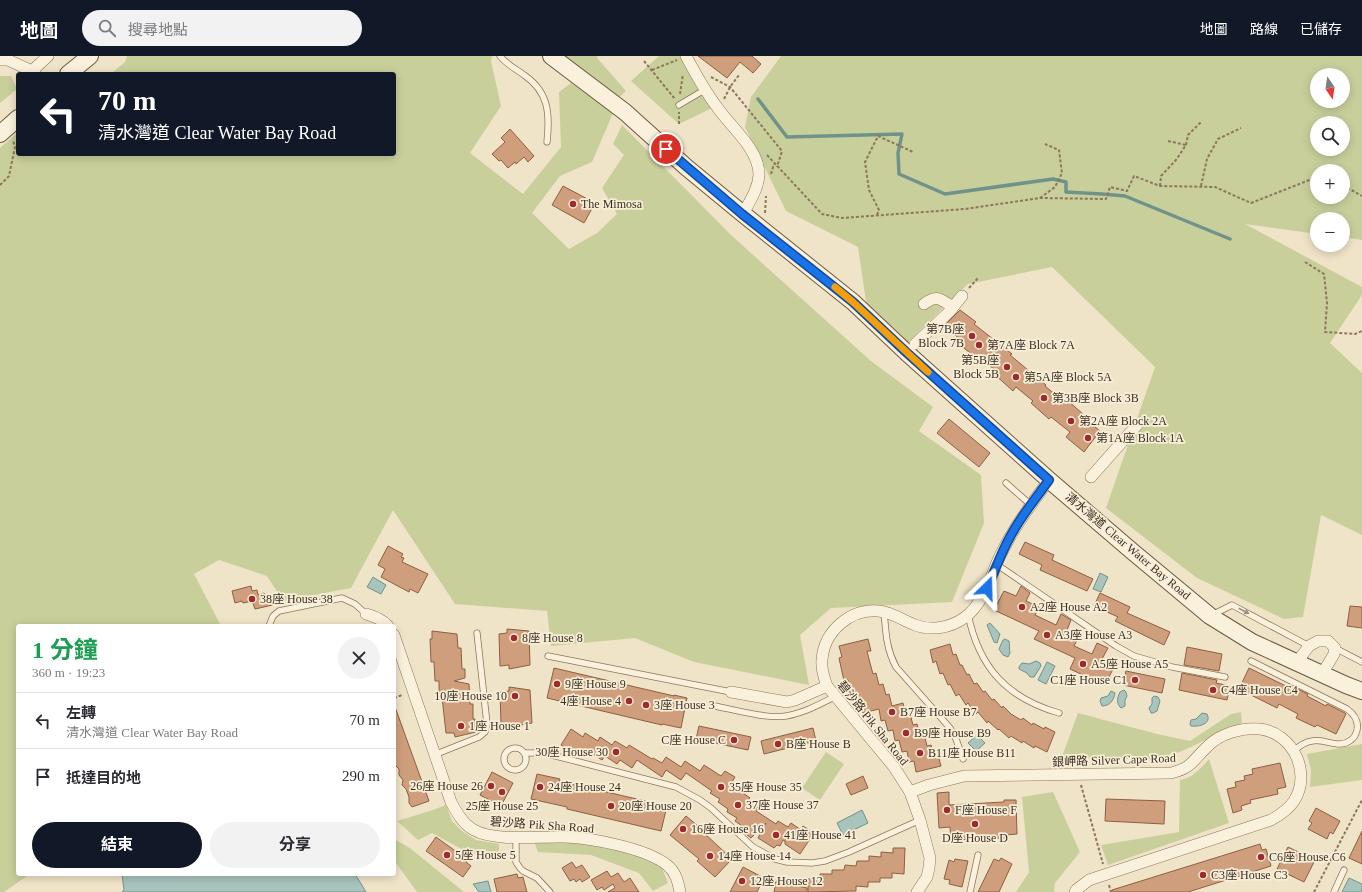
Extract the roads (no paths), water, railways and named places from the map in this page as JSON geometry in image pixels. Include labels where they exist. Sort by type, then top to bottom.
[{"type":"main road","points":[[70,72],[90,56]]},
{"type":"main road","name":"清水灣道 Clear Water Bay Road","points":[[551,56],[625,112],[686,167],[742,214],[853,302],[906,352],[1049,480],[1210,616],[1252,642],[1362,691]]},
{"type":"street","points":[[34,72],[48,56]]},
{"type":"street","points":[[686,56],[719,110],[750,149],[756,161],[759,174],[757,188],[742,214]]},
{"type":"street","points":[[0,60],[8,60],[31,72]]},
{"type":"street","points":[[914,344],[953,307],[962,296]]},
{"type":"street","points":[[924,304],[932,298],[939,299],[953,307]]},
{"type":"street","points":[[1091,477],[1137,425]]},
{"type":"street","name":"碧沙路 Pik Sha Road","points":[[917,892],[927,878],[930,858],[920,820],[910,792],[894,767],[827,686],[822,673],[822,660],[825,646],[831,634],[840,624],[852,616],[865,612],[878,611],[892,614],[916,625],[928,628],[941,628],[953,625],[968,614],[974,609],[987,588],[996,564],[1010,536],[1049,480]]},
{"type":"street","points":[[366,614],[376,617],[386,624]]},
{"type":"street","name":"碧沙路 Pik Sha Road","points":[[396,641],[434,755],[451,802],[459,818],[473,830],[490,836],[566,837],[611,843],[652,856],[668,865],[676,877],[680,892]]},
{"type":"street","points":[[1297,662],[1309,646],[1318,641],[1328,641],[1335,648],[1334,654],[1322,674]]},
{"type":"street","points":[[731,692],[787,702],[827,686]]},
{"type":"street","name":"銀岬路 Silver Cape Road","points":[[910,792],[935,783],[964,776],[1078,775],[1171,772],[1183,770],[1218,738],[1245,729],[1261,729],[1276,734],[1288,743],[1294,751],[1301,771],[1300,786],[1294,801],[1284,812],[1271,820],[1090,880],[1075,892]]},
{"type":"lane","points":[[500,56],[508,64],[533,82],[544,96],[549,122],[546,142]]},
{"type":"lane","points":[[679,105],[706,89]]},
{"type":"lane","points":[[1006,483],[1031,504]]},
{"type":"lane","points":[[996,564],[1116,646],[1134,656],[1172,667],[1225,677]]},
{"type":"lane","points":[[271,624],[273,616],[279,611],[342,598],[355,604],[366,614]]},
{"type":"lane","points":[[1210,616],[1232,605],[1309,646]]},
{"type":"lane","points":[[884,612],[887,642],[890,655],[896,667],[950,728],[956,739],[963,759]]},
{"type":"lane","points":[[968,614],[978,649],[998,678],[1011,691],[1026,701],[1059,713]]},
{"type":"lane","points":[[434,755],[479,737],[485,732],[487,724],[477,633]]},
{"type":"lane","points":[[1335,648],[1362,662]]},
{"type":"lane","points":[[548,656],[731,692]]},
{"type":"lane","points":[[1251,661],[1347,709],[1354,714],[1357,722],[1357,730],[1354,738],[1347,743],[1339,745],[1315,740],[1307,742],[1294,751]]},
{"type":"lane","points":[[715,706],[773,717],[786,716],[809,710],[836,696]]},
{"type":"lane","points":[[525,753],[544,753],[676,787],[694,796],[711,808],[753,847],[769,856],[787,862],[812,863],[825,861],[849,852],[920,820]]},
{"type":"lane","points":[[516,837],[516,862],[523,871],[537,878],[550,892]]},
{"type":"lane","points":[[970,892],[978,855]]},
{"type":"lane","points":[[1334,892],[1344,870]]},
{"type":"water","points":[[1100,573],[1108,577],[1101,592],[1093,589]]},
{"type":"water","points":[[373,577],[386,585],[381,594],[367,587]]},
{"type":"water","points":[[990,623],[1000,634],[997,643],[994,642],[987,625]]},
{"type":"water","points":[[1005,639],[1009,641],[1010,653],[1008,657],[1003,655],[999,649],[1003,640]]},
{"type":"water","points":[[1036,661],[1040,663],[1041,666],[1034,677],[1030,677],[1027,673],[1019,669],[1022,663],[1029,664]]},
{"type":"water","points":[[1047,662],[1055,666],[1046,684],[1038,680]]},
{"type":"water","points":[[1124,690],[1127,696],[1125,706],[1121,708],[1118,704],[1118,698],[1120,692]]},
{"type":"water","points":[[1111,691],[1115,693],[1113,700],[1109,704],[1102,706],[1100,701],[1101,698],[1108,696]]},
{"type":"water","points":[[1154,696],[1158,697],[1160,701],[1157,711],[1151,713],[1149,708],[1152,704],[1152,698]]},
{"type":"water","points":[[1202,713],[1207,714],[1208,720],[1204,724],[1191,726],[1191,720],[1196,719]]},
{"type":"water","points":[[977,735],[985,743],[976,751],[968,743]]},
{"type":"water","points":[[862,810],[868,823],[843,835],[837,823]]},
{"type":"water","points":[[122,876],[356,876],[366,892],[122,892],[124,890]]},
{"type":"water","points":[[1349,878],[1362,884],[1362,892],[1342,892]]},
{"type":"water","points":[[488,881],[491,892],[479,892],[473,884]]},
{"type":"waterway","points":[[758,99],[787,137],[902,134],[898,153],[899,174],[945,194],[1053,179],[1066,182],[1066,192],[1125,196],[1230,239]]},
{"type":"place","name":"The Mimosa","points":[[573,204]]},
{"type":"place","name":"第7B座 Block 7B","points":[[972,336]]},
{"type":"place","name":"第7A座 Block 7A","points":[[979,345]]},
{"type":"place","name":"第5B座 Block 5B","points":[[1007,367]]},
{"type":"place","name":"第5A座 Block 5A","points":[[1016,377]]},
{"type":"place","name":"第3B座 Block 3B","points":[[1044,398]]},
{"type":"place","name":"第2A座 Block 2A","points":[[1071,421]]},
{"type":"place","name":"第1A座 Block 1A","points":[[1088,438]]},
{"type":"place","name":"38座 House 38","points":[[252,599]]},
{"type":"place","name":"A2座 House A2","points":[[1022,607]]},
{"type":"place","name":"A3座 House A3","points":[[1047,635]]},
{"type":"place","name":"8座 House 8","points":[[514,638]]},
{"type":"place","name":"A5座 House A5","points":[[1083,664]]},
{"type":"place","name":"C1座 House C1","points":[[1135,680]]},
{"type":"place","name":"9座 House 9","points":[[557,684]]},
{"type":"place","name":"C4座 House C4","points":[[1213,690]]},
{"type":"place","name":"10座 House 10","points":[[515,696]]},
{"type":"place","name":"4座 House 4","points":[[629,701]]},
{"type":"place","name":"3座 House 3","points":[[646,705]]},
{"type":"place","name":"B7座 House B7","points":[[892,712]]},
{"type":"place","name":"1座 House 1","points":[[461,726]]},
{"type":"place","name":"B9座 House B9","points":[[906,733]]},
{"type":"place","name":"C座 House C","points":[[734,740]]},
{"type":"place","name":"B座 House B","points":[[778,744]]},
{"type":"place","name":"30座 House 30","points":[[616,752]]},
{"type":"place","name":"B11座 House B11","points":[[920,753]]},
{"type":"place","name":"26座 House 26","points":[[491,786]]},
{"type":"place","name":"24座 House 24","points":[[540,787]]},
{"type":"place","name":"35座 House 35","points":[[721,787]]},
{"type":"place","name":"25座 House 25","points":[[502,792]]},
{"type":"place","name":"37座 House 37","points":[[738,805]]},
{"type":"place","name":"20座 House 20","points":[[611,806]]},
{"type":"place","name":"F座 House F","points":[[947,810]]},
{"type":"place","name":"D座 House D","points":[[975,824]]},
{"type":"place","name":"16座 House 16","points":[[683,829]]},
{"type":"place","name":"41座 House 41","points":[[776,835]]},
{"type":"place","name":"5座 House 5","points":[[447,855]]},
{"type":"place","name":"14座 House 14","points":[[710,856]]},
{"type":"place","name":"C6座 House C6","points":[[1261,857]]},
{"type":"place","name":"C3座 House C3","points":[[1203,875]]},
{"type":"place","name":"12座 House 12","points":[[742,881]]}]
